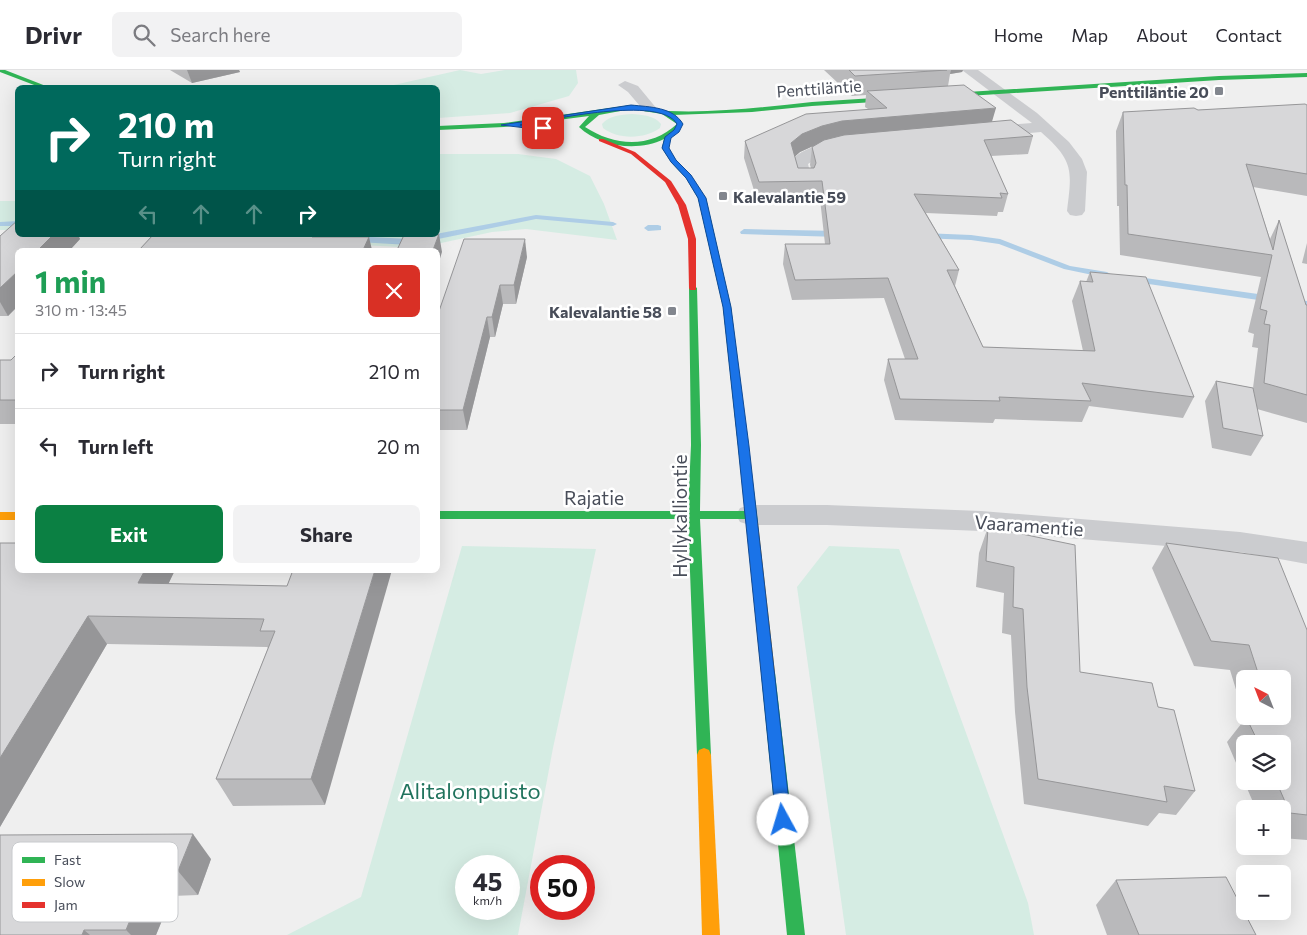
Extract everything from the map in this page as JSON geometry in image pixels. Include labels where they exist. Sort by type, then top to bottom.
[{"type":"main road","points":[[0,70],[41,85]]},
{"type":"main road","name":"Penttiläntie","points":[[596,113],[612,109],[650,108],[667,113],[752,110],[1219,78],[1307,75]]},
{"type":"main road","name":"Penttiläntie","points":[[601,140],[636,144],[752,110]]},
{"type":"main road","points":[[440,128],[504,125],[596,113]]},
{"type":"main road","points":[[587,134],[582,127],[585,119],[596,113]]},
{"type":"main road","points":[[667,113],[676,118],[680,124],[665,148],[689,177],[702,198],[725,298],[796,935]]},
{"type":"main road","points":[[504,125],[558,129]]},
{"type":"main road","points":[[573,131],[587,134]]},
{"type":"main road","name":"Hyllykalliontie","points":[[587,134],[633,153],[668,181],[682,205],[692,239],[696,444],[694,515],[711,935]]},
{"type":"main road","name":"Rajatie","points":[[440,515],[750,515]]},
{"type":"main road","points":[[0,516],[15,516]]},
{"type":"street","points":[[619,70],[624,85],[633,90],[650,108]]},
{"type":"street","points":[[970,70],[1060,141],[1074,158],[1079,172],[1076,210]]},
{"type":"street","points":[[612,109],[617,103],[619,91],[624,85]]},
{"type":"street","points":[[966,134],[1043,127]]},
{"type":"street","points":[[804,181],[799,162],[815,152],[840,146],[860,144]]},
{"type":"street","name":"Vaaramentie","points":[[750,515],[827,515],[991,522],[1240,542],[1307,553]]},
{"type":"green space","points":[[460,70],[481,74],[505,70],[576,70],[578,83],[569,96],[510,113],[440,118],[440,85],[394,85]]},
{"type":"green space","points":[[632,114],[655,119],[661,124],[660,128],[654,132],[632,137],[616,135],[603,128],[602,124],[609,119]]},
{"type":"green space","points":[[440,154],[518,154],[556,159],[590,176],[604,204],[617,240],[526,229],[492,232],[418,248],[211,237],[440,237]]},
{"type":"green space","points":[[0,201],[15,201],[15,230],[0,230]]},
{"type":"green space","name":"Alitalonpuisto","points":[[462,546],[596,549],[553,748],[533,855],[530,855],[530,871],[518,935],[287,935],[361,897]]},
{"type":"green space","points":[[829,546],[899,549],[1028,903],[1034,935],[846,935],[797,587]]},
{"type":"building","points":[[849,70],[947,70],[855,76]]},
{"type":"building","points":[[964,85],[996,108],[842,121],[822,126],[802,134],[791,143],[798,168],[814,168],[816,163],[812,147],[824,140],[844,135],[1011,120],[1033,136],[984,140],[1008,194],[1000,193],[1002,198],[914,194],[959,270],[947,270],[983,347],[1095,351],[1080,281],[1093,282],[1090,272],[1146,277],[1194,397],[1082,383],[1091,401],[999,397],[1000,401],[900,399],[888,359],[918,359],[888,278],[795,280],[785,244],[830,244],[822,181],[759,182],[745,141],[806,114],[887,108],[867,91]]},
{"type":"building","points":[[1307,105],[1307,174],[1246,164],[1273,250],[1279,220],[1307,305],[1307,395],[1264,383],[1270,325],[1264,324],[1267,311],[1260,309],[1272,255],[1128,234],[1123,112]]},
{"type":"building","points":[[15,223],[15,237],[51,237],[40,248],[15,248],[15,274],[0,288],[0,236]]},
{"type":"building","points":[[151,237],[369,237],[364,248],[141,248]]},
{"type":"building","points":[[403,237],[438,237],[434,248],[398,248]]},
{"type":"building","points":[[464,239],[525,239],[514,285],[500,285],[492,317],[487,317],[463,410],[440,410],[440,308]]},
{"type":"building","points":[[15,356],[15,400],[0,400],[0,360],[11,360]]},
{"type":"building","points":[[1216,381],[1253,388],[1263,436],[1223,428]]},
{"type":"building","points":[[988,527],[1075,545],[1080,672],[1152,683],[1158,707],[1174,710],[1195,791],[1164,786],[1167,802],[1038,779],[1027,687],[1023,609],[1013,607],[1014,567],[986,561]]},
{"type":"building","points":[[0,543],[15,543],[15,573],[143,573],[138,583],[287,586],[292,573],[374,573],[311,779],[216,779],[275,631],[260,631],[264,619],[88,616],[0,758]]},
{"type":"building","points":[[1166,543],[1278,558],[1307,630],[1307,815],[1291,813],[1291,800],[1284,800],[1280,790],[1291,790],[1291,735],[1255,735],[1250,725],[1291,725],[1291,670],[1257,670],[1249,645],[1211,641]]},
{"type":"building","points":[[193,834],[178,871],[178,842],[12,842],[12,922],[129,922],[126,930],[84,930],[82,935],[0,935],[0,835]]},
{"type":"building","points":[[1226,877],[1236,896],[1236,920],[1248,920],[1256,935],[1139,935],[1116,880]]},
{"type":"waterway","points":[[440,236],[536,217],[613,224]]},
{"type":"waterway","points":[[0,224],[15,223]]},
{"type":"waterway","points":[[648,228],[658,228]]},
{"type":"waterway","points":[[744,232],[840,234]]},
{"type":"waterway","points":[[923,236],[991,240],[1067,268],[1107,275]]},
{"type":"waterway","points":[[325,237],[409,242],[434,237]]},
{"type":"waterway","points":[[1131,279],[1307,304]]},
{"type":"traffic: fast","points":[[0,70],[41,85]]},
{"type":"traffic: fast","points":[[667,113],[752,110],[812,104],[1219,78],[1307,75]]},
{"type":"traffic: fast","points":[[631,107],[664,112],[680,124],[671,133],[659,139],[646,143],[632,144],[605,140],[582,127],[586,121],[597,113],[610,109],[631,107]]},
{"type":"traffic: fast","points":[[440,128],[504,125],[595,113]]},
{"type":"traffic: fast","points":[[668,137],[665,148],[673,161],[689,177],[702,198],[727,307],[752,523]]},
{"type":"traffic: fast","points":[[693,288],[696,445],[694,515],[704,755]]},
{"type":"traffic: fast","points":[[440,515],[750,515]]},
{"type":"traffic: fast","points":[[768,673],[796,935]]},
{"type":"traffic: slow","points":[[0,516],[15,516]]},
{"type":"traffic: slow","points":[[752,523],[768,673]]},
{"type":"traffic: slow","points":[[704,755],[711,935]]},
{"type":"traffic: jam","points":[[601,140],[633,153],[668,181],[682,205],[692,239],[693,288]]},
{"type":"place","name":"Penttiläntie 20","points":[[1219,91]]},
{"type":"place","name":"Kalevalantie 59","points":[[723,196]]},
{"type":"place","name":"Kalevalantie 58","points":[[672,311]]},
{"type":"route","points":[[543,128],[504,125],[579,116],[631,107],[650,108],[667,113],[676,118],[680,124],[677,131],[668,137],[665,148],[673,161],[689,177],[702,198],[727,307],[744,446],[783,820]]}]
